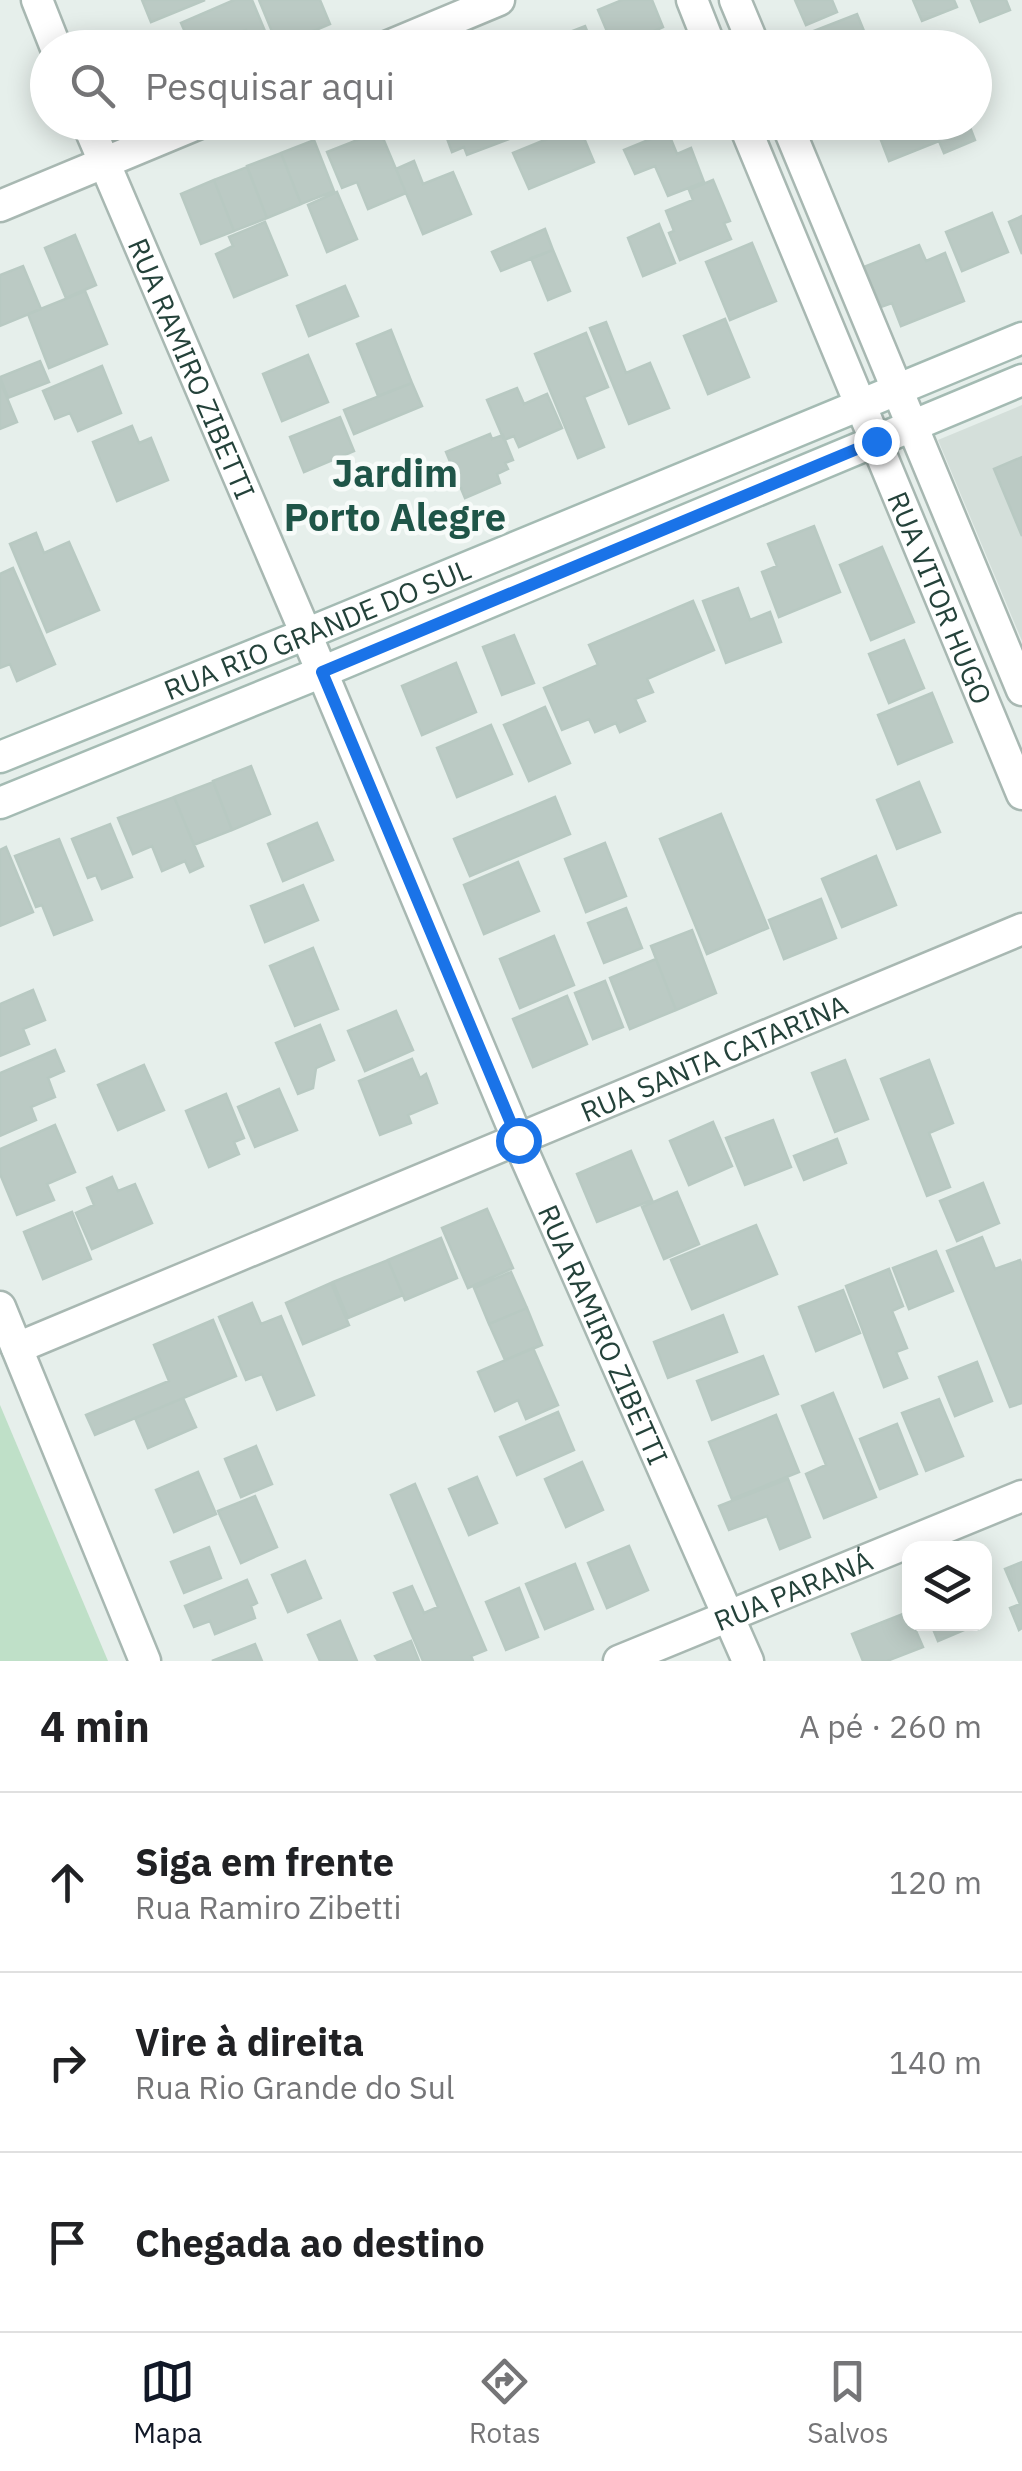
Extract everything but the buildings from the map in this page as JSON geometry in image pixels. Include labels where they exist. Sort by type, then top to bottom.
[{"type":"street","points":[[37,0],[49,30]]},
{"type":"street","points":[[427,30],[499,0]]},
{"type":"street","points":[[692,0],[704,30]]},
{"type":"street","points":[[735,0],[747,30]]},
{"type":"street","name":"RUA RAMIRO ZIBETTI","points":[[94,140],[518,1140],[748,1661]]},
{"type":"street","points":[[0,206],[159,140]]},
{"type":"street","name":"RUA VITOR HUGO","points":[[750,140],[1022,794]]},
{"type":"street","name":"RUA VITOR HUGO","points":[[793,140],[1022,690]]},
{"type":"street","name":"RUA RIO GRANDE DO SUL","points":[[0,757],[1022,338]]},
{"type":"street","name":"RUA RIO GRANDE DO SUL","points":[[0,803],[1022,380]]},
{"type":"street","name":"RUA SANTA CATARINA","points":[[17,1348],[1022,929]]},
{"type":"street","points":[[0,1307],[146,1661]]},
{"type":"street","name":"RUA PARANÁ","points":[[619,1661],[1022,1496]]},
{"type":"shaded area","points":[[1022,405],[1022,641],[938,440]]},
{"type":"green space","points":[[0,1405],[108,1661],[0,1661]]},
{"type":"district","name":"Jardim Porto Alegre","points":[[395,494]]},
{"type":"route","points":[[518,1140],[322,672],[876,441]]}]
